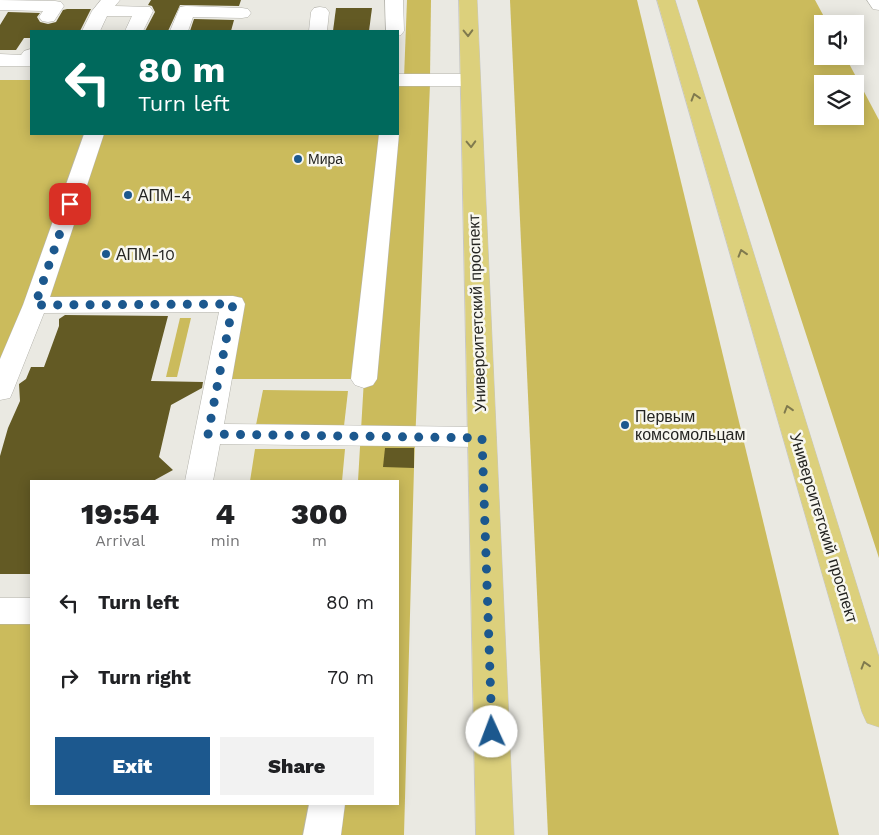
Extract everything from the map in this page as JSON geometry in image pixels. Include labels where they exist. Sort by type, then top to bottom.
[{"type":"main road","name":"Университетский проспект","points":[[468,0],[469,80],[495,835]]},
{"type":"main road","name":"Университетский проспект","points":[[666,0],[879,712]]},
{"type":"lane","points":[[394,0],[395,30]]},
{"type":"lane","points":[[876,0],[879,5]]},
{"type":"lane","points":[[0,5],[55,6],[48,17]]},
{"type":"lane","points":[[92,30],[106,5],[242,12]]},
{"type":"lane","points":[[136,30],[171,9]]},
{"type":"lane","points":[[171,9],[179,30]]},
{"type":"lane","points":[[318,30],[320,12]]},
{"type":"lane","points":[[0,60],[28,61],[30,57]]},
{"type":"lane","points":[[0,76],[30,77]]},
{"type":"lane","points":[[399,80],[469,80]]},
{"type":"lane","points":[[0,391],[35,305],[94,135]]},
{"type":"lane","points":[[364,379],[389,135]]},
{"type":"lane","points":[[35,305],[233,304],[199,480]]},
{"type":"lane","points":[[208,434],[482,438]]},
{"type":"lane","points":[[0,611],[30,611]]},
{"type":"lane","points":[[322,835],[327,805]]},
{"type":"shaded area","points":[[407,0],[431,0],[430,78],[404,78]]},
{"type":"shaded area","points":[[510,0],[637,0],[839,835],[548,835]]},
{"type":"shaded area","points":[[697,0],[815,0],[823,15],[814,15],[814,65],[850,65],[855,75],[814,75],[814,125],[864,125],[864,92],[879,120],[879,558]]},
{"type":"shaded area","points":[[0,80],[30,80],[30,135],[399,135],[399,86],[430,84],[414,468],[404,835],[0,835],[0,611],[30,611],[30,805],[399,805],[399,480],[358,480],[364,379],[220,379],[233,304],[23,305],[0,363]]},
{"type":"shaded area","points":[[180,318],[191,318],[177,377],[166,377]]},
{"type":"shaded area","points":[[263,390],[348,391],[344,426],[256,425]]},
{"type":"shaded area","points":[[255,449],[345,449],[342,480],[250,480]]},
{"type":"building","points":[[151,0],[241,0],[239,6],[180,5],[168,30],[146,30],[155,12],[152,6],[148,5]]},
{"type":"building","points":[[336,8],[372,8],[369,30],[333,30]]},
{"type":"building","points":[[91,9],[80,30],[30,30],[30,38],[24,38],[16,50],[0,50],[0,25],[8,12],[40,13],[37,17],[40,22],[48,24],[56,22],[63,10]]},
{"type":"building","points":[[194,19],[234,20],[231,30],[190,30]]},
{"type":"building","points":[[65,315],[168,316],[151,381],[203,382],[202,388],[171,405],[159,457],[173,470],[155,480],[30,480],[30,574],[0,574],[0,456],[8,428],[20,401],[19,384],[26,379],[31,367],[44,367],[59,326],[59,319]]},
{"type":"building","points":[[385,448],[414,448],[414,468],[383,467]]},
{"type":"place","name":"Мира","points":[[298,159]]},
{"type":"place","name":"АПМ-4","points":[[128,195]]},
{"type":"place","name":"АПМ-10","points":[[106,254]]},
{"type":"place","name":"Первым комсомольцам","points":[[625,425]]},
{"type":"route","points":[[70,204],[35,305],[233,304],[208,434],[482,438],[492,732]]}]
